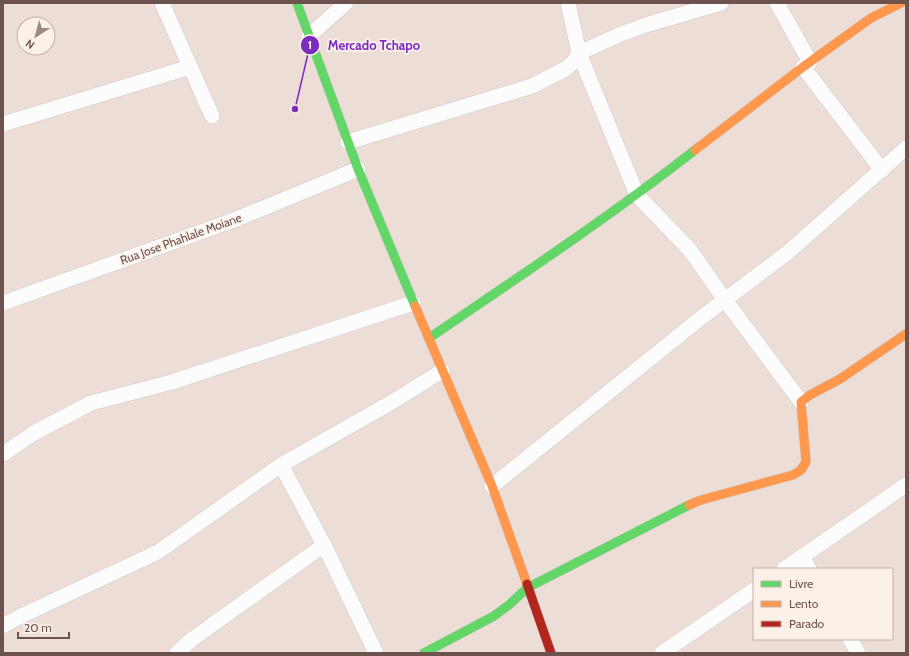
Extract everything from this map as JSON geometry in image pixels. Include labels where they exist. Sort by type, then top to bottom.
[{"type":"street","points":[[162,3],[212,116]]},
{"type":"street","points":[[297,3],[358,170],[413,303],[492,486],[527,588],[552,653]]},
{"type":"street","points":[[309,36],[346,3]]},
{"type":"street","points":[[424,653],[494,616],[510,604],[527,588],[680,509],[701,500],[793,475],[801,470],[806,462],[801,402],[725,300],[690,250],[637,195],[579,53],[568,3]]},
{"type":"street","points":[[348,142],[532,86],[567,68],[575,60],[579,53],[635,29],[721,3]]},
{"type":"street","points":[[777,3],[806,64],[882,170]]},
{"type":"street","points":[[429,338],[542,262],[637,195],[806,64],[871,18],[901,3]]},
{"type":"street","points":[[3,124],[190,67]]},
{"type":"street","points":[[492,486],[725,300],[787,253],[906,148]]},
{"type":"street","name":"Rua Jose Phahlale Moiane","points":[[3,303],[234,220],[358,170]]},
{"type":"street","points":[[3,454],[34,433],[91,403],[178,380],[413,303]]},
{"type":"street","points":[[801,402],[840,379],[906,334]]},
{"type":"street","points":[[3,626],[23,615],[158,552],[281,464],[392,402],[442,371]]},
{"type":"street","points":[[281,464],[324,544],[376,653]]},
{"type":"street","points":[[788,568],[805,563],[906,484]]},
{"type":"street","points":[[177,653],[191,640],[324,544]]},
{"type":"street","points":[[662,653],[753,591]]},
{"type":"street","points":[[851,640],[858,653]]},
{"type":"shaded area","points":[[3,3],[906,3],[906,653],[3,653]]},
{"type":"traffic: fast","points":[[297,3],[358,169],[415,306]]},
{"type":"traffic: fast","points":[[429,338],[597,223],[695,150]]},
{"type":"traffic: fast","points":[[424,653],[494,616],[510,604],[527,588],[689,505]]},
{"type":"traffic: slow","points":[[695,150],[803,67],[871,18],[901,3]]},
{"type":"traffic: slow","points":[[415,306],[492,486],[527,584]]},
{"type":"traffic: slow","points":[[689,505],[701,500],[793,475],[801,470],[806,462],[801,402],[810,395],[840,379],[906,334]]},
{"type":"traffic: jam","points":[[527,584],[551,653]]},
{"type":"place","name":"Mercado Tchapo","points":[[295,109]]}]
